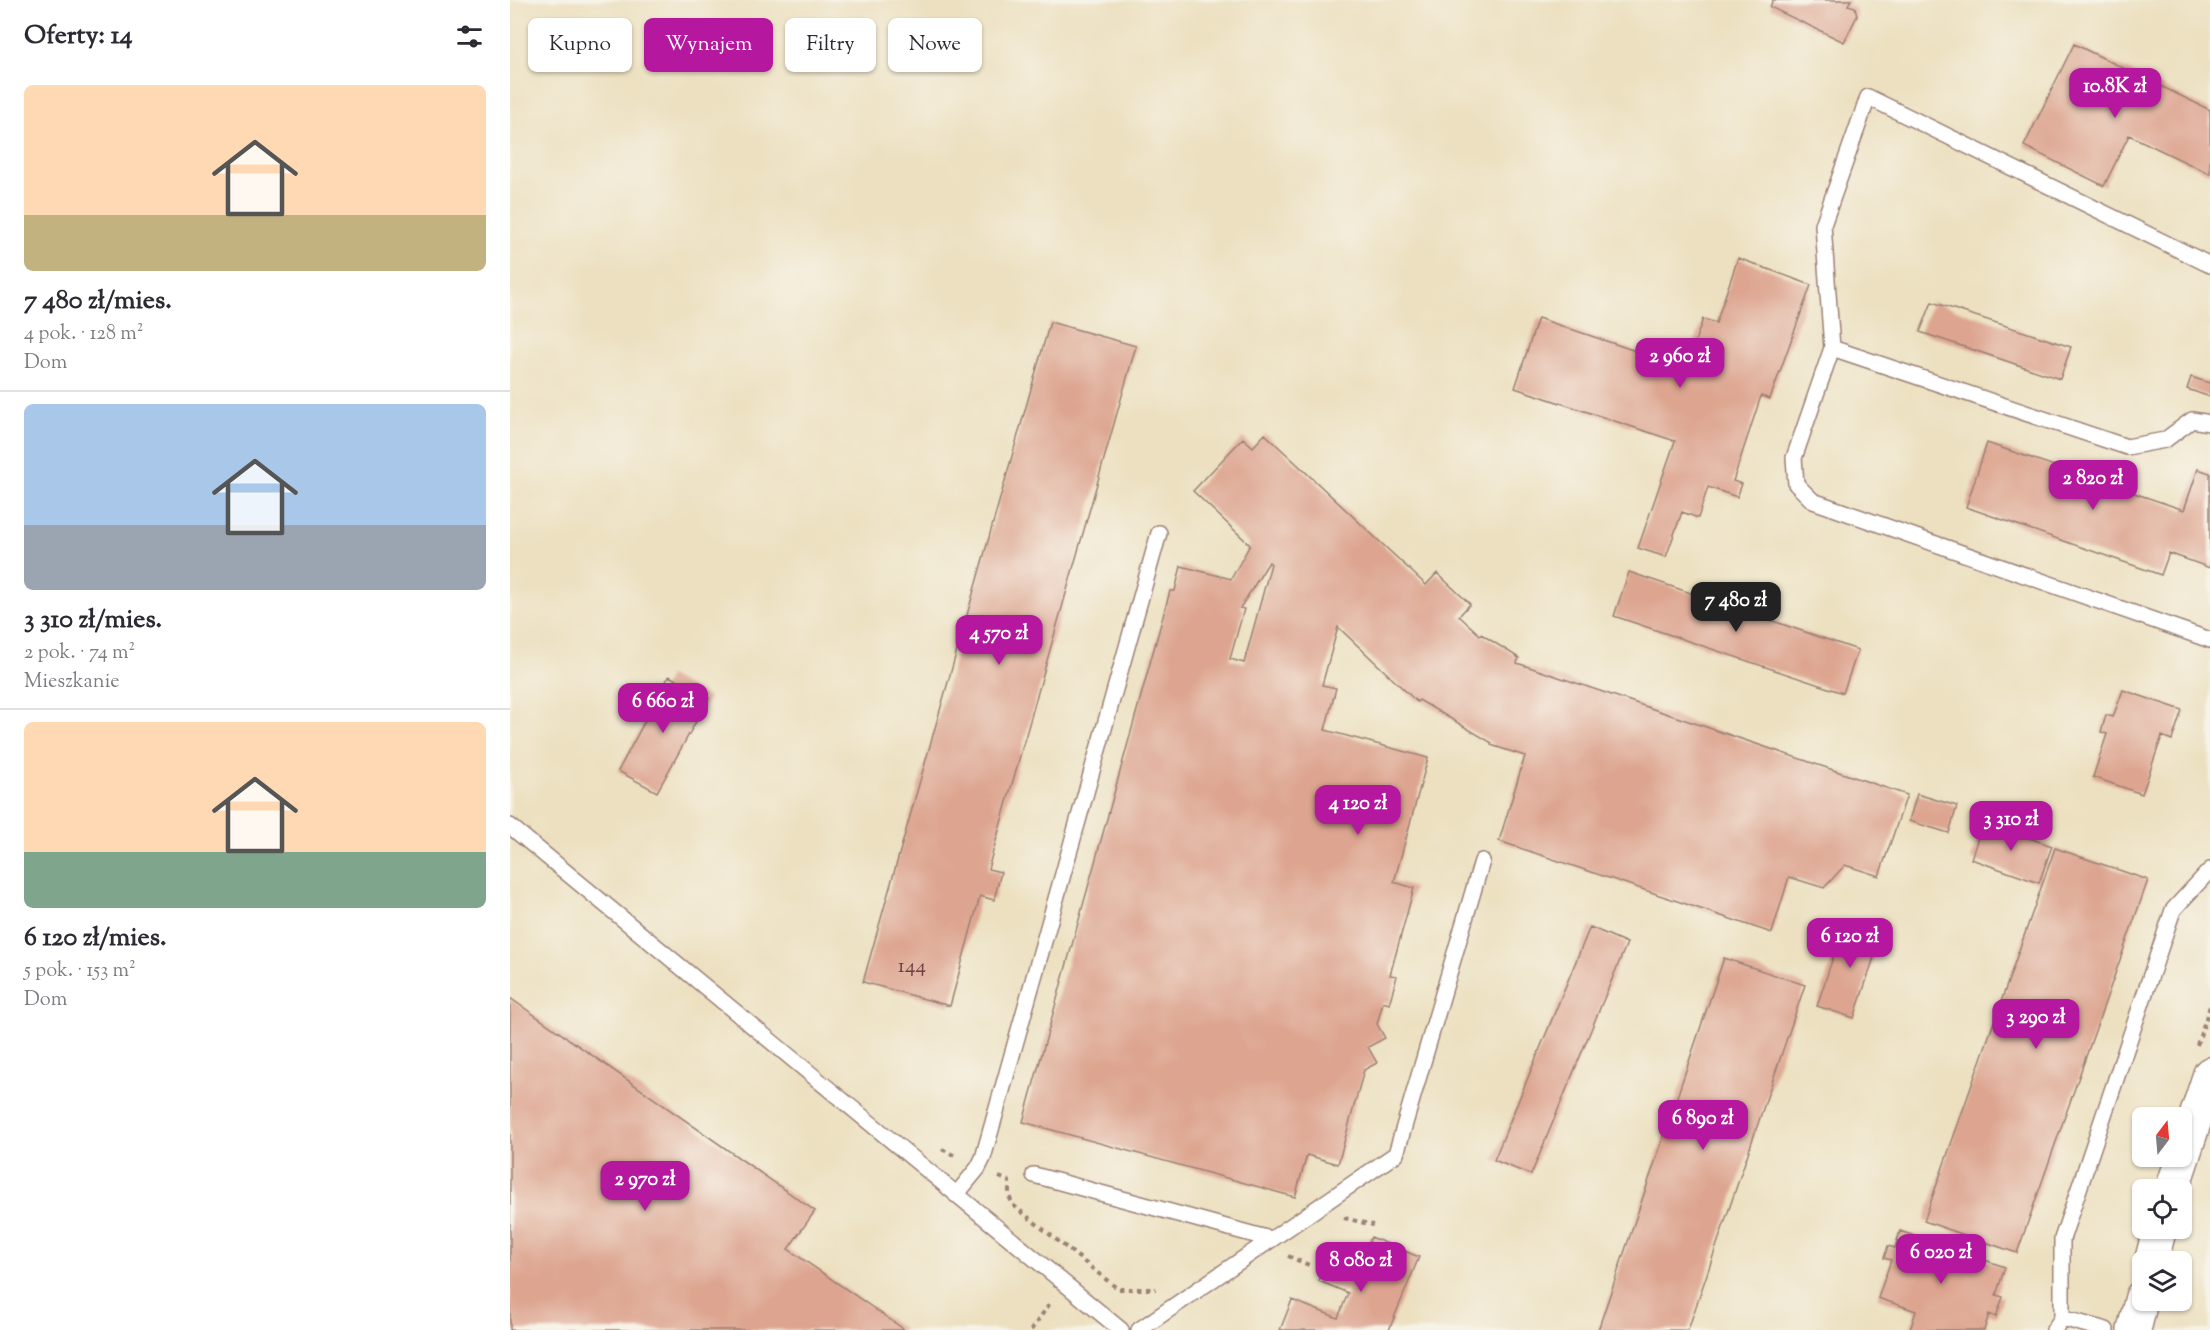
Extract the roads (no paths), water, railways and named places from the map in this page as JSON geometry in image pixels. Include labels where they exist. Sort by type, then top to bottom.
[{"type":"street","points":[[2176,1179],[2210,1074]]},
{"type":"street","points":[[2134,1330],[2139,1311]]},
{"type":"lane","points":[[2210,265],[1868,97],[1823,225],[1832,348],[1794,458],[1796,484],[1813,501],[2210,640]]},
{"type":"lane","points":[[1832,348],[2127,447],[2165,440],[2192,420],[2210,423]]},
{"type":"lane","points":[[956,1195],[983,1158],[1159,533]]},
{"type":"lane","points":[[510,826],[1120,1330]]},
{"type":"lane","points":[[1139,1330],[1396,1154],[1482,861]]},
{"type":"lane","points":[[2106,1330],[2058,1324],[2062,1239],[2173,910],[2210,870]]},
{"type":"lane","points":[[1034,1175],[1270,1239]]}]
